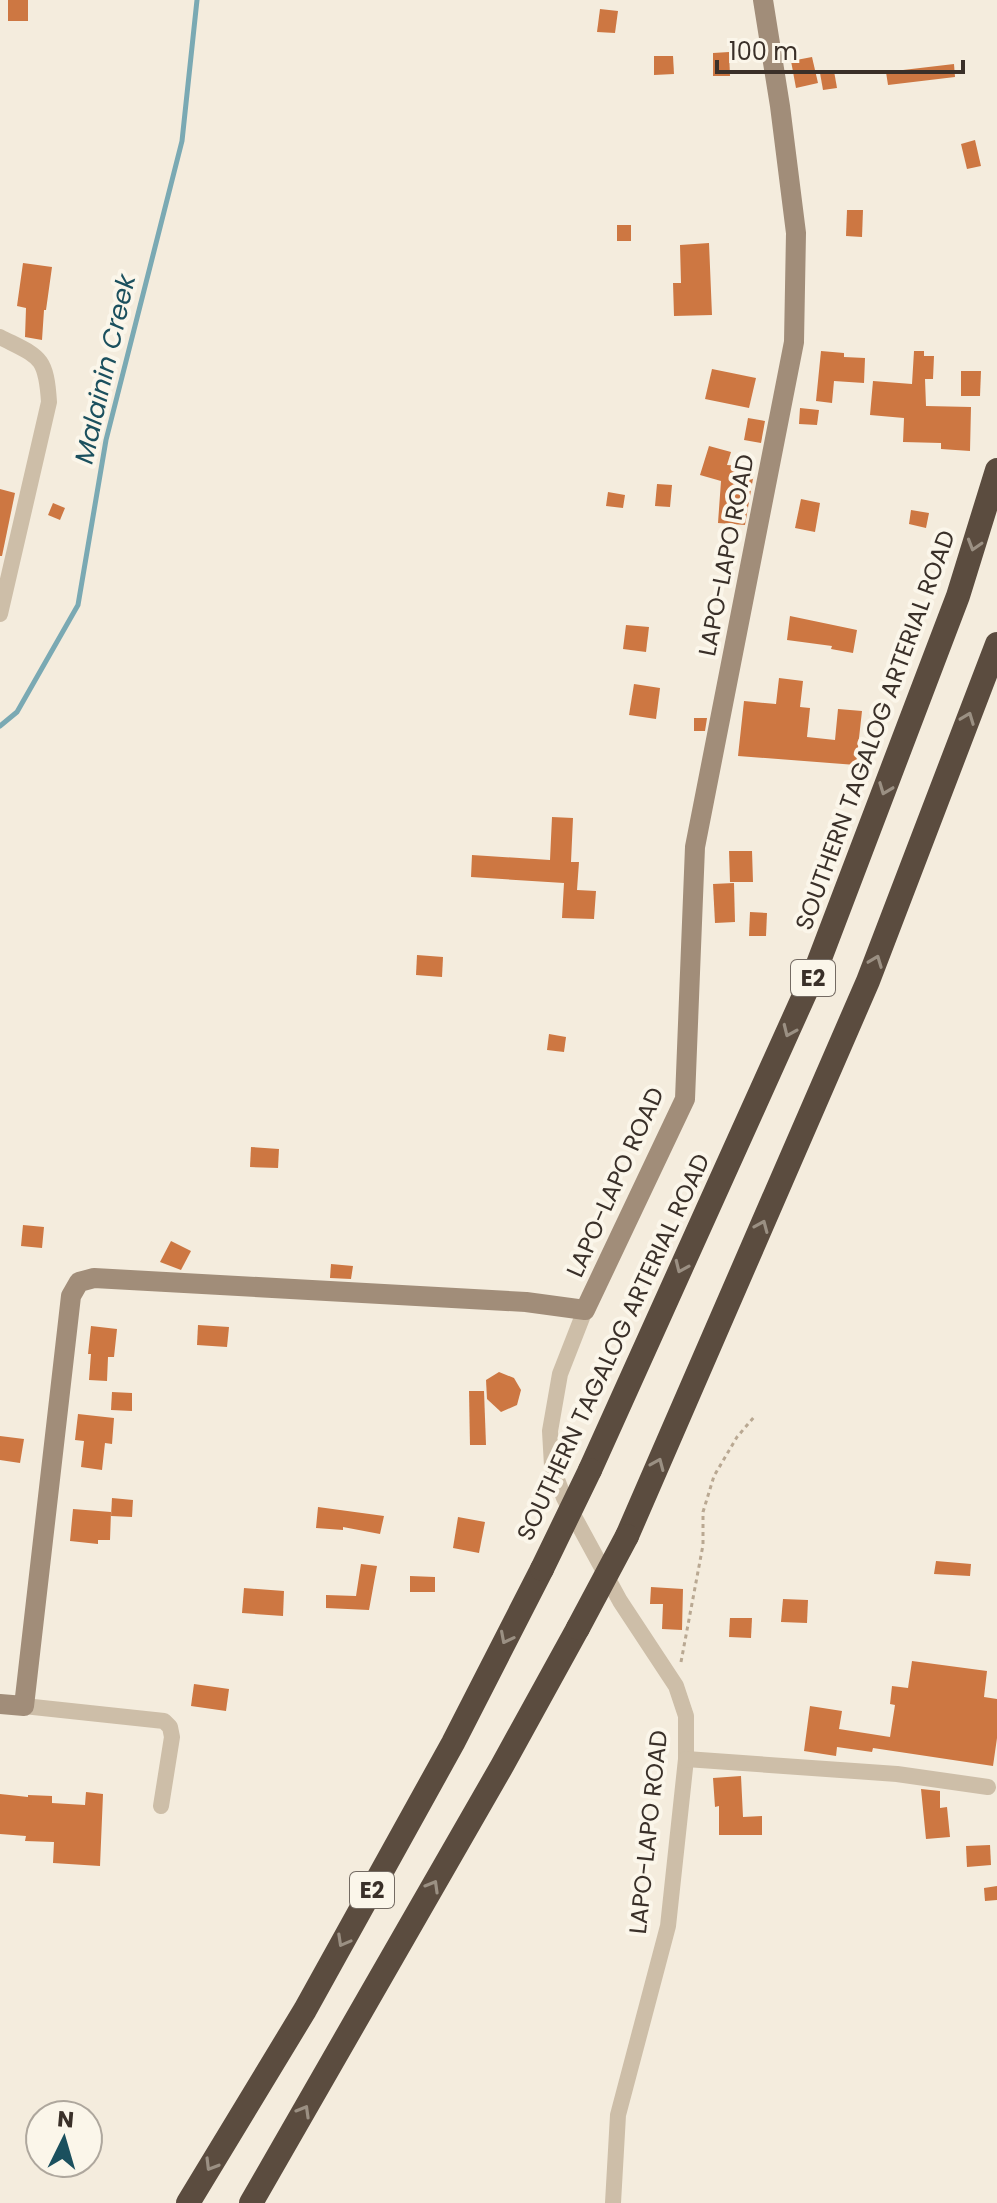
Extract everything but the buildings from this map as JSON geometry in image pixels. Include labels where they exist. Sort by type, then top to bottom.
[{"type":"highway","name":"SOUTHERN TAGALOG ARTERIAL ROAD","points":[[188,2203],[305,2010],[439,1770],[590,1470],[816,969],[958,596],[997,470]]},
{"type":"highway","name":"E2","points":[[251,2203],[487,1792],[627,1536],[868,981],[997,644]]},
{"type":"street","name":"LAPO-LAPO ROAD","points":[[613,2203],[618,2115],[668,1926],[686,1759],[686,1716],[676,1686],[620,1601],[564,1498],[552,1466],[550,1431],[560,1374],[585,1310],[685,1099],[695,847],[794,342],[796,233],[763,0]]},
{"type":"street","points":[[0,337],[37,356],[47,373],[49,402],[0,614]]},
{"type":"street","points":[[24,1706],[71,1296],[79,1282],[94,1278],[510,1301],[585,1310]]},
{"type":"street","points":[[0,1704],[164,1721],[170,1727],[172,1737],[161,1806]]},
{"type":"street","points":[[686,1759],[897,1774],[988,1787]]},
{"type":"path","points":[[676,1686],[703,1545],[703,1512],[714,1476],[737,1437],[754,1417]]},
{"type":"waterway","name":"Malainin Creek","points":[[0,726],[17,712],[78,605],[106,440],[182,141],[197,0]]}]
